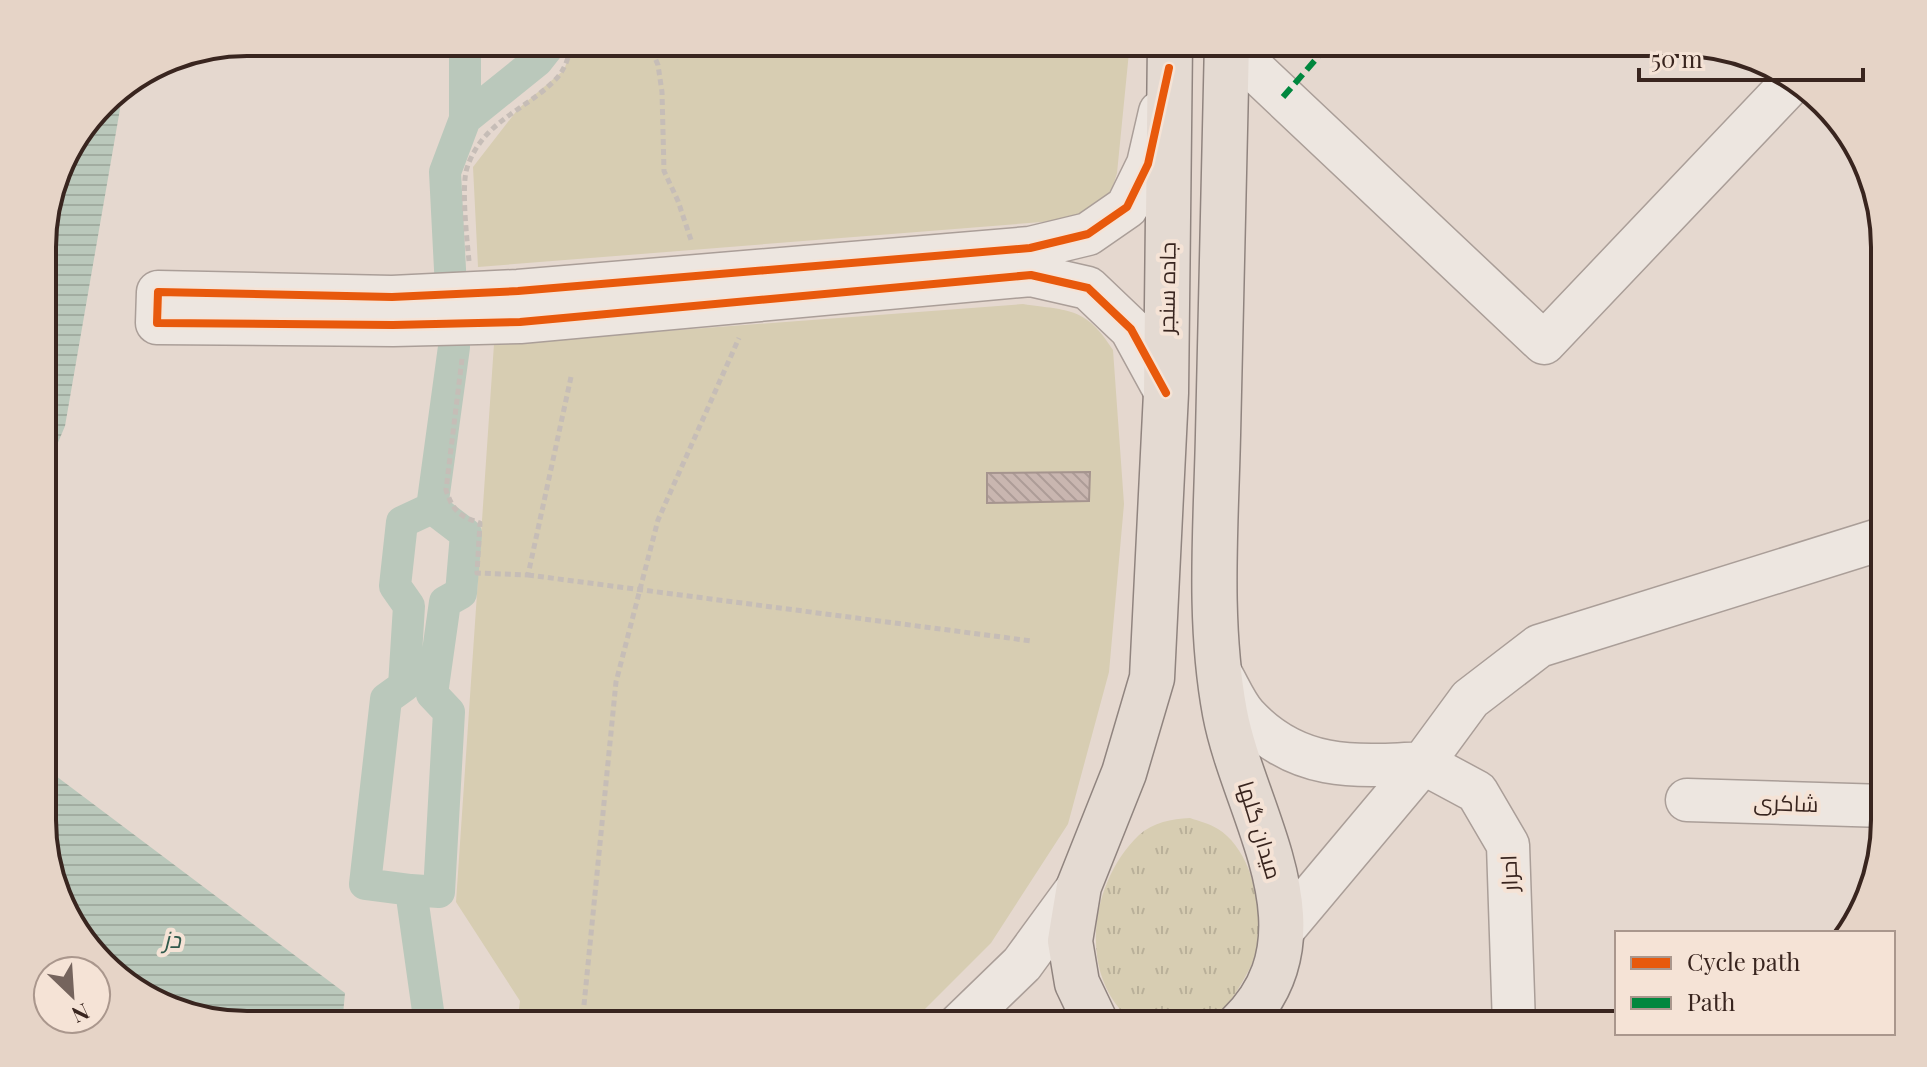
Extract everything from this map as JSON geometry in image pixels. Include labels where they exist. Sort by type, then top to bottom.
[{"type":"main road","name":"جاده سنجر","points":[[1079,886],[1124,773],[1152,678],[1166,393],[1170,56]]},
{"type":"main road","points":[[1221,674],[1214,607],[1227,56]]},
{"type":"main road","name":"میدان گلها","points":[[1221,674],[1225,713],[1277,877],[1282,931],[1274,974],[1253,1011]]},
{"type":"main road","points":[[1074,1004],[1070,941],[1079,886]]},
{"type":"street","points":[[1166,393],[1131,329],[1088,288],[1031,275],[520,322],[393,325],[286,309],[392,297],[699,276],[1030,248],[1088,234],[1127,207],[1143,175],[1148,164],[1170,56]]},
{"type":"street","points":[[1241,56],[1544,343],[1786,88]]},
{"type":"street","points":[[1088,234],[1098,255],[1094,278],[1088,288]]},
{"type":"street","points":[[1282,931],[1423,763],[1470,699],[1539,646],[1871,542]]},
{"type":"street","points":[[1221,674],[1244,714],[1279,745],[1321,763],[1367,766],[1423,763]]},
{"type":"street","name":"احرار","points":[[1423,763],[1477,792],[1508,845],[1514,1011]]},
{"type":"street","name":"شاکری","points":[[1687,800],[1871,806]]},
{"type":"street","points":[[973,1011],[1022,964],[1079,886]]},
{"type":"path","points":[[654,56],[662,92],[664,171],[683,214],[699,276]]},
{"type":"path","points":[[583,1011],[616,682],[658,520],[755,301]]},
{"type":"path","points":[[528,575],[1032,641]]},
{"type":"green space","points":[[569,56],[1129,56],[1117,173],[1110,193],[1100,205],[1067,220],[478,267],[473,167],[518,109],[564,70]]},
{"type":"green space","points":[[1023,304],[1065,310],[1085,318],[1113,350],[1124,504],[1109,672],[1068,824],[991,943],[922,1011],[519,1011],[520,1001],[456,902],[494,344]]},
{"type":"green space","points":[[1190,818],[1218,829],[1242,855],[1256,893],[1259,913],[1256,952],[1235,994],[1222,1011],[1121,1011],[1104,983],[1098,961],[1096,939],[1103,893],[1124,852],[1139,835],[1151,827]]},
{"type":"water","points":[[121,103],[65,426],[56,447],[58,222],[76,163],[103,121]]},
{"type":"water","name":"دز","points":[[56,776],[345,993],[343,1011],[247,1011],[210,1007],[163,991],[121,964],[95,936],[71,893],[58,845]]},
{"type":"building","points":[[1090,472],[1089,501],[987,503],[987,473]]},
{"type":"waterway","points":[[428,1011],[411,890],[365,884],[386,699],[404,686],[409,606],[395,586],[402,522],[432,508],[454,347],[445,172],[465,119],[465,56]]},
{"type":"waterway","points":[[465,119],[541,56]]},
{"type":"waterway","points":[[411,890],[439,892],[449,712],[432,694],[445,602],[461,593],[466,534],[432,508]]},
{"type":"marked path","points":[[1283,97],[1319,56]]},
{"type":"cycle path","points":[[1166,393],[1131,329],[1088,288],[1031,275],[520,322],[393,325],[157,323],[158,292],[392,297],[518,291],[1030,248],[1088,234],[1127,207],[1148,164],[1169,68]]}]
